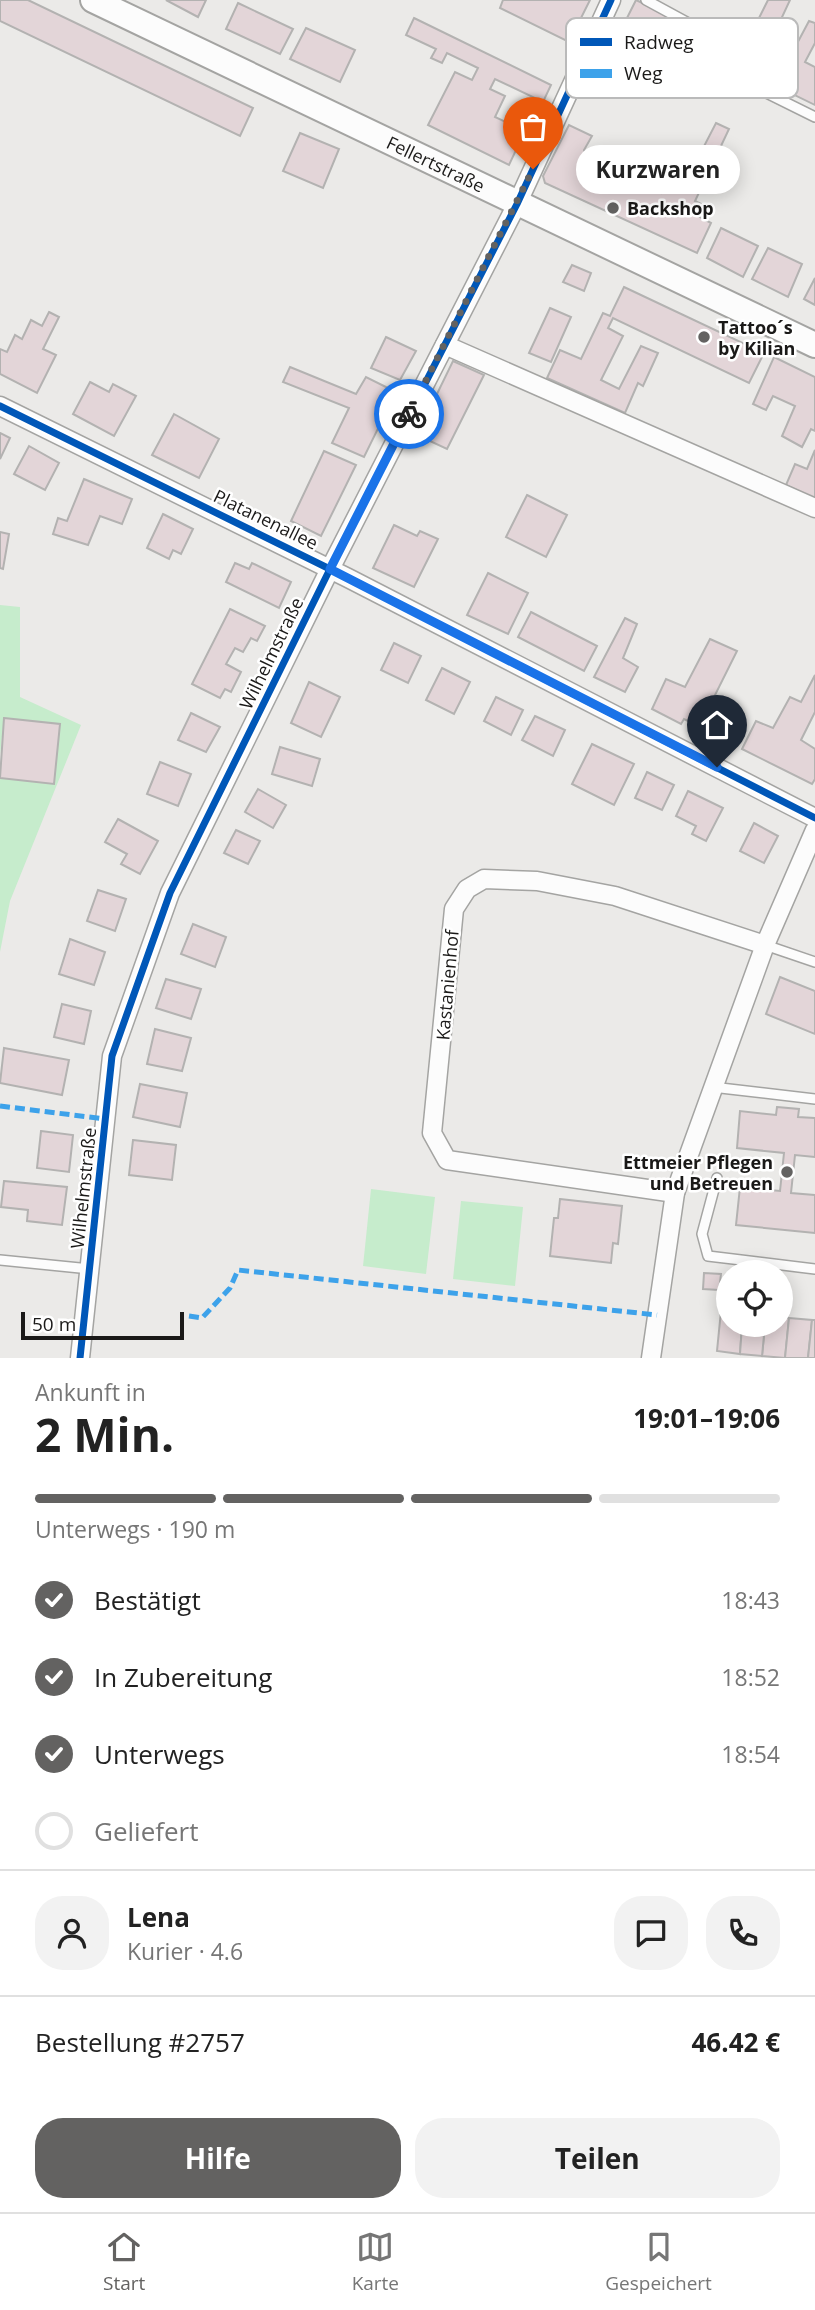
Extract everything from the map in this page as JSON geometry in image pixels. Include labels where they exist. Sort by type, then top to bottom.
[{"type":"street","name":"Fellertstraße","points":[[93,0],[815,345]]},
{"type":"street","name":"Wilhelmstraße","points":[[603,18],[611,0]]},
{"type":"street","name":"Wilhelmstraße","points":[[80,1358],[112,1056],[170,893],[330,569],[517,204],[566,98]]},
{"type":"street","points":[[445,345],[815,508]]},
{"type":"street","name":"Platanenallee","points":[[0,405],[330,569],[815,818]]},
{"type":"street","points":[[651,1358],[675,1193],[765,945],[815,830]]},
{"type":"street","name":"Kastanienhof","points":[[675,1193],[447,1160],[432,1133],[454,909],[467,889],[484,879],[537,881],[615,896],[765,945]]},
{"type":"lane","points":[[646,0],[679,18]]},
{"type":"lane","points":[[777,98],[815,117]]},
{"type":"lane","points":[[765,945],[815,962]]},
{"type":"lane","points":[[712,1087],[815,1099]]},
{"type":"lane","points":[[717,1178],[702,1234],[708,1256],[815,1269]]},
{"type":"lane","points":[[0,1260],[90,1269]]},
{"type":"green space","points":[[0,605],[20,607],[20,697],[81,725],[10,901],[0,952],[0,778],[54,784],[60,724],[4,718],[0,755]]},
{"type":"green space","points":[[371,1189],[435,1197],[426,1274],[363,1266]]},
{"type":"green space","points":[[461,1201],[523,1207],[515,1286],[453,1279]]},
{"type":"building","points":[[0,0],[28,0],[253,108],[240,136],[0,21]]},
{"type":"building","points":[[166,0],[206,0],[198,17]]},
{"type":"building","points":[[503,0],[590,0],[581,18],[566,18],[566,41],[500,8]]},
{"type":"building","points":[[636,0],[668,15],[666,18],[627,18]]},
{"type":"building","points":[[768,0],[790,0],[782,18],[759,18]]},
{"type":"building","points":[[238,3],[293,29],[280,54],[226,29]]},
{"type":"building","points":[[414,18],[551,85],[543,102],[495,79],[490,89],[505,96],[495,117],[525,131],[509,165],[428,125],[455,72],[472,80],[478,68],[447,53],[442,63],[431,58],[436,49],[406,35]]},
{"type":"building","points":[[809,21],[815,23],[815,43],[805,62],[815,67],[815,105],[798,97],[798,42]]},
{"type":"building","points":[[306,28],[355,50],[340,82],[290,59]]},
{"type":"building","points":[[716,123],[729,129],[695,201],[705,206],[700,217],[711,223],[697,253],[545,183],[543,176],[569,125],[592,136],[584,150],[587,159],[594,162],[602,149],[618,156],[612,168],[624,174],[629,163],[633,165],[641,150],[648,153],[652,147],[665,153],[648,187],[661,193],[683,149],[699,156]]},
{"type":"building","points":[[300,133],[339,149],[323,188],[283,171]]},
{"type":"building","points":[[721,228],[758,246],[743,277],[707,258]]},
{"type":"building","points":[[768,248],[802,264],[788,297],[752,279]]},
{"type":"building","points":[[572,265],[591,273],[584,291],[563,282]]},
{"type":"building","points":[[815,278],[815,305],[804,299]]},
{"type":"building","points":[[624,287],[764,353],[749,383],[613,318],[608,328],[623,336],[601,380],[619,389],[641,346],[658,353],[643,386],[638,383],[625,413],[547,378],[560,350],[581,359],[603,313],[610,316]]},
{"type":"building","points":[[550,308],[571,317],[551,362],[529,353]]},
{"type":"building","points":[[49,312],[59,317],[43,349],[56,355],[37,393],[0,374],[0,349],[7,352],[15,335],[22,339],[31,320],[42,326]]},
{"type":"building","points":[[386,337],[416,351],[400,380],[371,368]]},
{"type":"building","points":[[774,357],[815,377],[815,431],[811,429],[802,447],[782,436],[795,406],[773,396],[766,410],[753,404]]},
{"type":"building","points":[[453,361],[484,375],[447,449],[417,435]]},
{"type":"building","points":[[290,367],[356,394],[366,377],[396,392],[364,457],[332,443],[349,408],[283,382]]},
{"type":"building","points":[[90,382],[109,392],[113,384],[136,396],[114,436],[73,414]]},
{"type":"building","points":[[174,414],[219,439],[199,478],[152,455]]},
{"type":"building","points":[[0,433],[10,438],[0,459]]},
{"type":"building","points":[[29,446],[59,463],[45,490],[14,474]]},
{"type":"building","points":[[815,450],[815,499],[786,485],[795,464],[807,469]]},
{"type":"building","points":[[324,451],[356,465],[321,536],[291,521]]},
{"type":"building","points":[[84,479],[132,499],[122,524],[100,516],[88,545],[53,534],[58,518],[67,521]]},
{"type":"building","points":[[527,495],[567,515],[546,557],[506,537]]},
{"type":"building","points":[[163,514],[193,529],[181,554],[173,550],[169,559],[147,548]]},
{"type":"building","points":[[394,525],[417,536],[420,531],[438,539],[414,587],[373,568]]},
{"type":"building","points":[[0,532],[9,534],[3,569],[0,568]]},
{"type":"building","points":[[235,563],[249,569],[252,563],[291,582],[279,608],[226,582]]},
{"type":"building","points":[[488,573],[528,593],[508,634],[467,615]]},
{"type":"building","points":[[230,609],[265,626],[257,641],[251,638],[243,652],[235,648],[226,664],[241,672],[231,692],[225,689],[220,698],[192,684]]},
{"type":"building","points":[[531,612],[597,646],[584,671],[518,637]]},
{"type":"building","points":[[625,618],[637,624],[623,658],[638,667],[625,692],[594,677]]},
{"type":"building","points":[[710,639],[737,651],[714,697],[726,704],[713,733],[684,719],[681,724],[652,709],[666,679],[685,687]]},
{"type":"building","points":[[394,643],[421,656],[408,683],[381,670]]},
{"type":"building","points":[[442,668],[470,682],[454,714],[426,700]]},
{"type":"building","points":[[815,675],[815,712],[801,740],[815,749],[815,779],[812,784],[742,749],[756,721],[773,728],[790,697],[801,702]]},
{"type":"building","points":[[309,682],[340,697],[321,737],[291,723]]},
{"type":"building","points":[[496,697],[523,710],[511,735],[484,721]]},
{"type":"building","points":[[191,713],[220,727],[206,752],[178,740]]},
{"type":"building","points":[[535,716],[565,730],[553,756],[522,740]]},
{"type":"building","points":[[4,718],[60,724],[54,784],[0,778]]},
{"type":"building","points":[[592,744],[634,764],[614,805],[572,784]]},
{"type":"building","points":[[280,747],[320,759],[312,786],[272,774]]},
{"type":"building","points":[[160,762],[191,774],[178,806],[147,794]]},
{"type":"building","points":[[647,772],[674,785],[662,810],[635,798]]},
{"type":"building","points":[[258,789],[286,805],[273,828],[245,812]]},
{"type":"building","points":[[688,791],[723,808],[706,841],[692,834],[696,826],[676,816]]},
{"type":"building","points":[[118,819],[158,841],[140,874],[121,864],[127,854],[105,842]]},
{"type":"building","points":[[754,823],[778,836],[764,863],[740,851]]},
{"type":"building","points":[[236,830],[260,841],[248,864],[224,853]]},
{"type":"building","points":[[98,890],[126,899],[115,931],[87,921]]},
{"type":"building","points":[[193,924],[226,937],[215,967],[181,954]]},
{"type":"building","points":[[70,939],[105,952],[94,985],[59,974]]},
{"type":"building","points":[[780,977],[815,991],[815,1034],[766,1014]]},
{"type":"building","points":[[166,979],[201,989],[191,1019],[156,1008]]},
{"type":"building","points":[[62,1004],[91,1011],[84,1044],[54,1037]]},
{"type":"building","points":[[155,1029],[191,1038],[182,1071],[147,1064]]},
{"type":"building","points":[[4,1048],[69,1060],[62,1095],[0,1083]]},
{"type":"building","points":[[140,1084],[187,1093],[180,1127],[133,1117]]},
{"type":"building","name":"Ettmeier Pflegen und Betreuen","points":[[777,1107],[799,1109],[798,1117],[815,1118],[815,1157],[795,1155],[791,1193],[815,1195],[815,1233],[736,1225],[740,1187],[780,1191],[784,1153],[737,1148],[740,1111],[776,1115]]},
{"type":"building","points":[[41,1131],[73,1135],[69,1172],[37,1168]]},
{"type":"building","points":[[133,1140],[176,1145],[172,1180],[129,1175]]},
{"type":"building","points":[[4,1181],[67,1187],[62,1225],[27,1221],[28,1210],[1,1207]]},
{"type":"building","points":[[560,1199],[622,1206],[618,1244],[613,1243],[611,1263],[550,1256],[554,1218],[558,1218]]},
{"type":"building","points":[[704,1273],[716,1274],[716,1290],[703,1289]]},
{"type":"building","points":[[793,1318],[812,1320],[808,1358],[785,1358],[787,1337],[793,1337]]},
{"type":"building","points":[[812,1320],[815,1320],[815,1358],[808,1358]]},
{"type":"building","points":[[718,1337],[741,1337],[740,1354],[717,1351]]},
{"type":"building","points":[[741,1337],[764,1337],[762,1356],[740,1354]]},
{"type":"building","points":[[764,1337],[787,1337],[785,1358],[762,1356]]},
{"type":"marked path","points":[[0,1106],[105,1119]]},
{"type":"marked path","points":[[189,1316],[202,1318],[230,1288],[238,1270],[657,1315]]},
{"type":"cycle path","points":[[603,18],[611,0]]},
{"type":"cycle path","points":[[80,1358],[112,1056],[170,893],[330,569],[517,204],[566,98]]},
{"type":"cycle path","points":[[0,406],[348,578],[815,818]]},
{"type":"way so far","points":[[409,414],[533,169]]},
{"type":"place","name":"Kurzwaren","points":[[533,169]]},
{"type":"place","name":"Backshop","points":[[613,208]]},
{"type":"place","name":"Tattoo´s by Kilian","points":[[704,337]]},
{"type":"place","name":"Ettmeier Pflegen und Betreuen","points":[[787,1172]]},
{"type":"route","points":[[409,414],[330,569],[717,767]]}]
